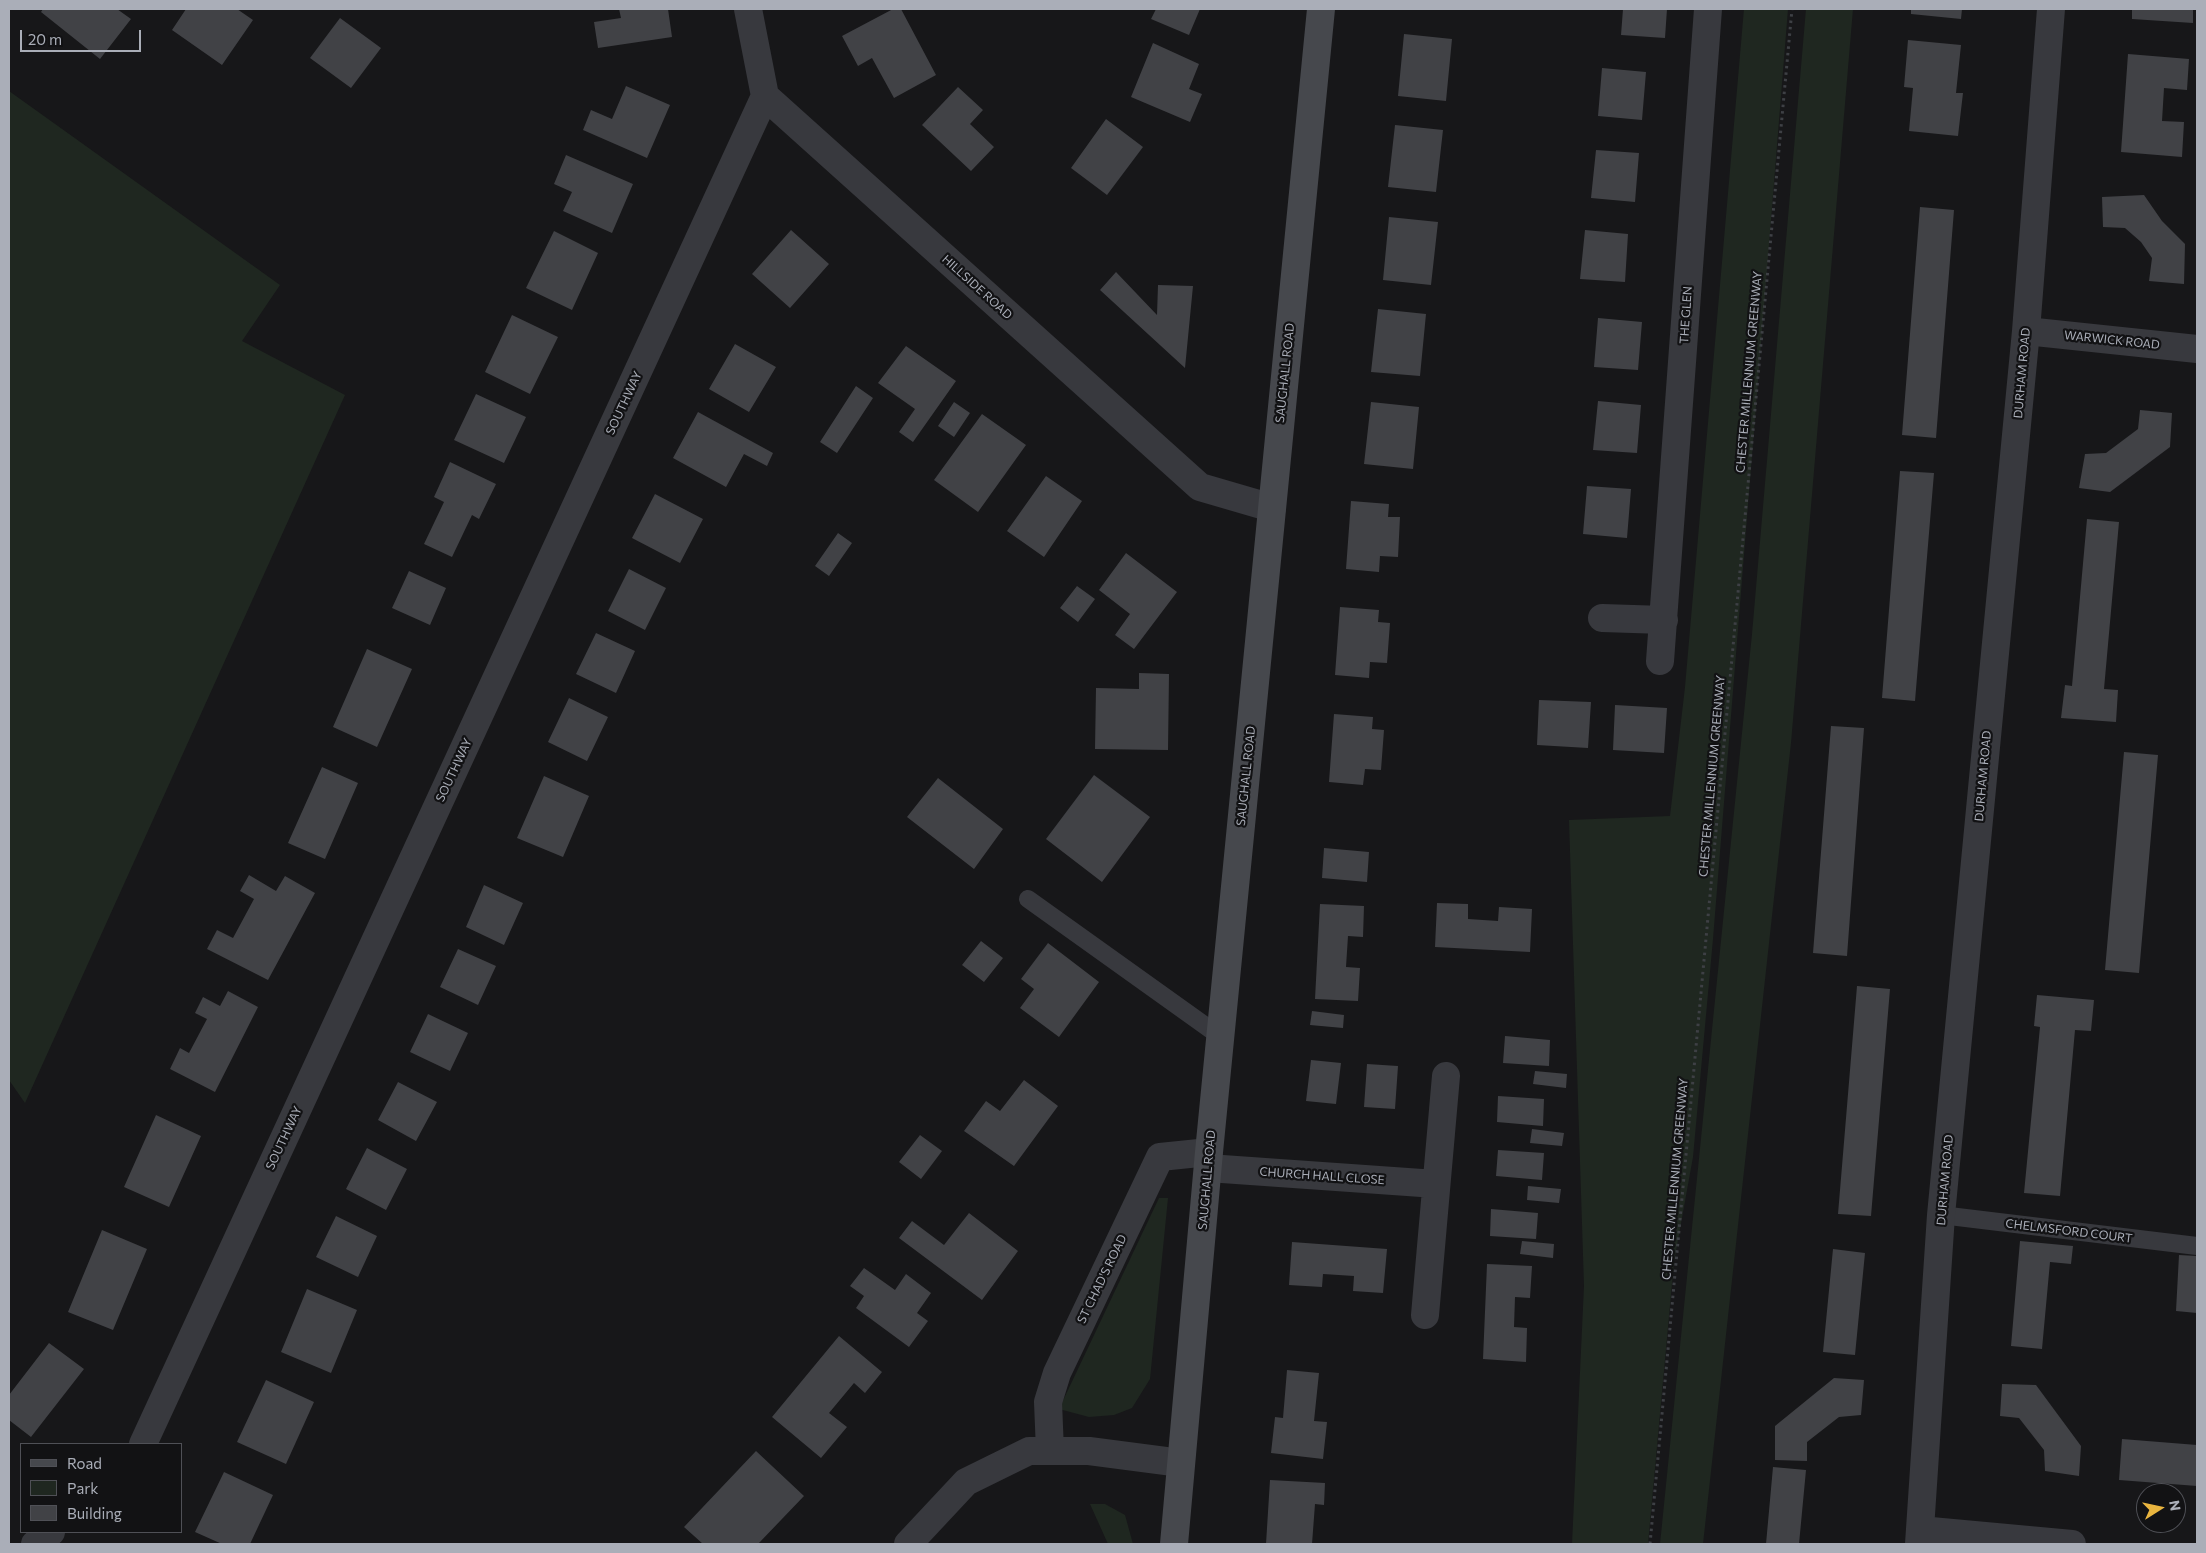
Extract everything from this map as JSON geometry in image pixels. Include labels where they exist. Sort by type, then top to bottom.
[{"type":"street","points":[[748,9],[765,96]]},
{"type":"street","name":"SAUGHALL ROAD","points":[[1174,1544],[1220,1037],[1321,9]]},
{"type":"street","name":"THE GLEN","points":[[1660,661],[1708,9]]},
{"type":"street","name":"DURHAM ROAD","points":[[1920,1537],[1941,1215],[2026,331],[2051,9]]},
{"type":"street","name":"HILLSIDE ROAD","points":[[765,96],[1200,487],[1272,508]]},
{"type":"street","name":"SOUTHWAY","points":[[143,1443],[765,96]]},
{"type":"street","name":"WARWICK ROAD","points":[[2026,331],[2197,349]]},
{"type":"street","points":[[1602,618],[1664,620]]},
{"type":"street","points":[[1425,1315],[1446,1076]]},
{"type":"street","name":"ST CHAD'S ROAD","points":[[1050,1451],[1048,1402],[1057,1374],[1160,1157],[1209,1160]]},
{"type":"street","name":"CHURCH HALL CLOSE","points":[[1209,1160],[1436,1184]]},
{"type":"street","points":[[908,1544],[966,1482],[1029,1451],[1088,1451],[1181,1463]]},
{"type":"street","points":[[35,1544],[50,1533]]},
{"type":"street","points":[[1920,1537],[2072,1544]]},
{"type":"lane","points":[[1028,899],[1220,1037]]},
{"type":"lane","name":"CHELMSFORD COURT","points":[[1941,1215],[2197,1246]]},
{"type":"path","name":"CHESTER MILLENNIUM GREENWAY","points":[[1650,1544],[1792,9]]},
{"type":"green space","points":[[1744,9],[1788,9],[1713,939],[1693,1157],[1674,1262],[1648,1544],[1572,1544],[1584,1286],[1569,820],[1670,816],[1685,687]]},
{"type":"green space","points":[[1806,9],[1853,9],[1791,743],[1703,1544],[1660,1544],[1752,634]]},
{"type":"green space","points":[[9,91],[280,285],[242,341],[345,395],[25,1103],[9,1080]]},
{"type":"green space","points":[[1159,1198],[1168,1198],[1150,1379],[1132,1408],[1114,1415],[1089,1417],[1059,1409]]},
{"type":"green space","points":[[1090,1504],[1105,1504],[1125,1515],[1133,1544],[1108,1544]]},
{"type":"building","points":[[43,9],[117,9],[131,19],[100,59],[41,12]]},
{"type":"building","points":[[186,9],[237,9],[253,20],[222,65],[172,30]]},
{"type":"building","points":[[619,9],[668,9],[672,37],[598,48],[594,22],[621,18]]},
{"type":"building","points":[[893,9],[901,9],[936,75],[894,98],[872,58],[858,66],[842,36]]},
{"type":"building","points":[[1156,9],[1200,9],[1189,35],[1151,19]]},
{"type":"building","points":[[1623,9],[1667,9],[1665,38],[1621,35]]},
{"type":"building","points":[[1911,9],[1962,9],[1961,19],[1911,14]]},
{"type":"building","points":[[2132,9],[2193,9],[2193,23],[2132,19]]},
{"type":"building","points":[[340,18],[381,48],[351,88],[310,58]]},
{"type":"building","points":[[1404,34],[1452,39],[1446,101],[1398,96]]},
{"type":"building","points":[[1908,40],[1961,45],[1956,93],[1963,93],[1958,136],[1909,131],[1913,88],[1904,87]]},
{"type":"building","points":[[1153,43],[1199,64],[1189,89],[1202,94],[1190,122],[1131,97]]},
{"type":"building","points":[[2128,54],[2189,59],[2187,90],[2164,88],[2162,121],[2184,122],[2182,157],[2121,152]]},
{"type":"building","points":[[1602,68],[1646,72],[1642,120],[1598,116]]},
{"type":"building","points":[[626,86],[670,105],[647,158],[583,130],[591,110],[612,119]]},
{"type":"building","points":[[958,87],[983,110],[970,124],[994,147],[971,171],[922,125]]},
{"type":"building","points":[[1106,119],[1143,147],[1107,195],[1071,168]]},
{"type":"building","points":[[1395,125],[1443,130],[1436,192],[1388,187]]},
{"type":"building","points":[[1596,150],[1639,153],[1635,202],[1591,198]]},
{"type":"building","points":[[566,155],[633,184],[612,233],[563,211],[572,192],[554,184]]},
{"type":"building","points":[[2144,195],[2162,221],[2185,244],[2184,284],[2149,281],[2152,258],[2141,242],[2125,228],[2103,227],[2102,197]]},
{"type":"building","points":[[1920,207],[1954,210],[1936,438],[1902,435]]},
{"type":"building","points":[[1389,217],[1438,222],[1431,285],[1383,280]]},
{"type":"building","points":[[791,230],[829,264],[790,308],[752,274]]},
{"type":"building","points":[[1585,230],[1628,234],[1625,282],[1580,279]]},
{"type":"building","points":[[554,231],[598,253],[572,310],[526,288]]},
{"type":"building","points":[[1116,272],[1157,315],[1158,285],[1193,286],[1185,368],[1100,290]]},
{"type":"building","points":[[1378,309],[1426,314],[1420,376],[1371,372]]},
{"type":"building","points":[[512,315],[558,337],[530,394],[485,372]]},
{"type":"building","points":[[1598,318],[1642,322],[1638,370],[1594,367]]},
{"type":"building","points":[[735,344],[776,367],[749,412],[709,389]]},
{"type":"building","points":[[906,346],[956,381],[913,442],[899,432],[915,409],[878,383]]},
{"type":"building","points":[[856,386],[873,398],[837,453],[820,442]]},
{"type":"building","points":[[476,394],[526,417],[504,463],[454,440]]},
{"type":"building","points":[[1598,401],[1641,405],[1637,453],[1593,450]]},
{"type":"building","points":[[954,402],[970,413],[954,437],[938,426]]},
{"type":"building","points":[[1371,402],[1419,407],[1413,469],[1364,464]]},
{"type":"building","points":[[2140,410],[2172,413],[2170,447],[2110,492],[2079,488],[2085,454],[2106,453],[2138,429]]},
{"type":"building","points":[[698,412],[773,453],[767,466],[744,454],[726,487],[673,458]]},
{"type":"building","points":[[982,414],[1026,445],[978,512],[934,480]]},
{"type":"building","points":[[450,462],[496,484],[479,519],[472,515],[452,557],[424,544],[444,502],[434,497]]},
{"type":"building","points":[[1900,471],[1934,473],[1915,701],[1882,698]]},
{"type":"building","points":[[1046,476],[1082,501],[1044,557],[1007,531]]},
{"type":"building","points":[[1587,486],[1631,489],[1627,538],[1583,534]]},
{"type":"building","points":[[655,494],[703,519],[680,563],[632,538]]},
{"type":"building","points":[[1351,501],[1389,504],[1388,517],[1400,517],[1398,557],[1380,556],[1379,572],[1346,569]]},
{"type":"building","points":[[2087,519],[2119,522],[2104,689],[2118,690],[2116,722],[2061,718],[2065,685],[2072,686]]},
{"type":"building","points":[[838,533],[852,543],[829,576],[815,566]]},
{"type":"building","points":[[1126,553],[1177,592],[1134,649],[1115,635],[1130,614],[1099,590]]},
{"type":"building","points":[[629,569],[666,588],[645,630],[608,611]]},
{"type":"building","points":[[409,571],[446,588],[430,625],[392,608]]},
{"type":"building","points":[[1077,586],[1095,599],[1078,622],[1060,608]]},
{"type":"building","points":[[1340,607],[1379,610],[1378,622],[1390,623],[1387,663],[1370,662],[1369,678],[1335,675]]},
{"type":"building","points":[[596,633],[635,651],[616,693],[576,674]]},
{"type":"building","points":[[367,649],[412,669],[377,747],[333,727]]},
{"type":"building","points":[[1139,673],[1169,674],[1168,750],[1095,749],[1096,688],[1139,689]]},
{"type":"building","points":[[569,698],[608,717],[587,761],[548,742]]},
{"type":"building","points":[[1539,700],[1591,702],[1588,748],[1537,745]]},
{"type":"building","points":[[1615,705],[1667,708],[1664,753],[1613,750]]},
{"type":"building","points":[[1334,714],[1373,717],[1372,729],[1384,730],[1381,770],[1365,769],[1363,785],[1329,782]]},
{"type":"building","points":[[1831,726],[1864,728],[1847,956],[1813,953]]},
{"type":"building","points":[[2124,752],[2158,755],[2139,973],[2105,970]]},
{"type":"building","points":[[322,767],[358,783],[325,859],[288,843]]},
{"type":"building","points":[[1094,775],[1150,817],[1102,882],[1046,839]]},
{"type":"building","points":[[544,776],[589,796],[563,857],[517,838]]},
{"type":"building","points":[[938,778],[1003,829],[974,869],[907,817]]},
{"type":"building","points":[[1324,848],[1369,852],[1367,882],[1322,878]]},
{"type":"building","points":[[249,875],[276,891],[285,876],[315,893],[268,980],[207,949],[217,930],[233,938],[254,899],[240,891]]},
{"type":"building","points":[[484,885],[523,903],[504,945],[466,927]]},
{"type":"building","points":[[1437,903],[1468,904],[1468,919],[1498,921],[1499,907],[1532,909],[1530,952],[1435,947]]},
{"type":"building","points":[[1320,904],[1364,906],[1363,937],[1348,936],[1346,967],[1360,968],[1358,1001],[1315,999]]},
{"type":"building","points":[[981,941],[1003,958],[984,982],[962,965]]},
{"type":"building","points":[[1048,943],[1099,982],[1059,1037],[1020,1008],[1034,989],[1021,979]]},
{"type":"building","points":[[458,949],[496,966],[478,1005],[440,987]]},
{"type":"building","points":[[1857,986],[1890,989],[1871,1216],[1838,1214]]},
{"type":"building","points":[[228,991],[258,1007],[215,1092],[170,1069],[180,1048],[189,1053],[207,1019],[195,1013],[203,997],[220,1006]]},
{"type":"building","points":[[2037,995],[2094,1000],[2091,1031],[2075,1030],[2060,1196],[2024,1193],[2040,1027],[2034,1026]]},
{"type":"building","points":[[1312,1011],[1344,1015],[1343,1028],[1310,1025]]},
{"type":"building","points":[[428,1014],[468,1033],[450,1071],[410,1052]]},
{"type":"building","points":[[1505,1036],[1550,1040],[1549,1066],[1503,1063]]},
{"type":"building","points":[[1311,1060],[1341,1063],[1336,1104],[1306,1101]]},
{"type":"building","points":[[1367,1064],[1398,1066],[1395,1109],[1364,1107]]},
{"type":"building","points":[[1535,1071],[1567,1074],[1566,1088],[1533,1084]]},
{"type":"building","points":[[1024,1080],[1058,1106],[1014,1166],[964,1131],[986,1101],[1000,1111]]},
{"type":"building","points":[[398,1082],[437,1102],[416,1141],[378,1120]]},
{"type":"building","points":[[1498,1096],[1544,1099],[1543,1126],[1497,1122]]},
{"type":"building","points":[[156,1115],[201,1136],[169,1207],[124,1187]]},
{"type":"building","points":[[1532,1129],[1564,1133],[1562,1146],[1530,1143]]},
{"type":"building","points":[[920,1135],[942,1151],[921,1179],[899,1162]]},
{"type":"building","points":[[367,1148],[407,1169],[386,1210],[346,1189]]},
{"type":"building","points":[[1498,1150],[1544,1153],[1542,1180],[1496,1176]]},
{"type":"building","points":[[1528,1186],[1561,1189],[1559,1203],[1527,1200]]},
{"type":"building","points":[[1491,1209],[1538,1213],[1536,1239],[1490,1236]]},
{"type":"building","points":[[969,1213],[1018,1251],[982,1300],[899,1238],[912,1221],[944,1245]]},
{"type":"building","points":[[336,1216],[377,1236],[358,1277],[316,1257]]},
{"type":"building","points":[[102,1230],[147,1249],[113,1330],[68,1312]]},
{"type":"building","points":[[1522,1241],[1554,1244],[1553,1258],[1520,1254]]},
{"type":"building","points":[[2020,1241],[2073,1246],[2071,1264],[2050,1262],[2042,1349],[2011,1346]]},
{"type":"building","points":[[1292,1242],[1387,1249],[1383,1293],[1353,1291],[1354,1276],[1323,1274],[1322,1287],[1289,1285]]},
{"type":"building","points":[[1833,1249],[1865,1253],[1855,1355],[1823,1352]]},
{"type":"building","points":[[2179,1255],[2197,1256],[2197,1313],[2176,1311]]},
{"type":"building","points":[[1487,1264],[1532,1266],[1530,1298],[1515,1297],[1514,1327],[1527,1328],[1526,1362],[1483,1359]]},
{"type":"building","points":[[864,1268],[895,1290],[906,1274],[931,1293],[917,1313],[928,1321],[909,1347],[856,1308],[864,1296],[850,1286]]},
{"type":"building","points":[[307,1289],[357,1310],[331,1373],[281,1352]]},
{"type":"building","points":[[839,1336],[882,1372],[865,1393],[854,1383],[829,1413],[847,1427],[821,1458],[772,1417]]},
{"type":"building","points":[[49,1343],[84,1369],[31,1437],[9,1420],[9,1395]]},
{"type":"building","points":[[1287,1370],[1319,1373],[1314,1421],[1327,1422],[1323,1459],[1271,1453],[1275,1417],[1283,1418]]},
{"type":"building","points":[[1834,1378],[1864,1380],[1861,1415],[1839,1417],[1807,1442],[1807,1461],[1775,1460],[1775,1426]]},
{"type":"building","points":[[266,1380],[314,1402],[286,1464],[237,1442]]},
{"type":"building","points":[[2002,1384],[2036,1385],[2081,1446],[2079,1476],[2045,1471],[2044,1450],[2019,1418],[2000,1416]]},
{"type":"building","points":[[2122,1439],[2197,1445],[2197,1486],[2186,1485],[2186,1483],[2119,1480]]},
{"type":"building","points":[[756,1451],[804,1496],[758,1544],[703,1544],[684,1527]]},
{"type":"building","points":[[1773,1467],[1806,1470],[1799,1544],[1766,1544]]},
{"type":"building","points":[[224,1472],[273,1495],[250,1544],[222,1544],[195,1532]]},
{"type":"building","points":[[1270,1480],[1325,1483],[1324,1505],[1315,1504],[1312,1544],[1266,1544]]}]
